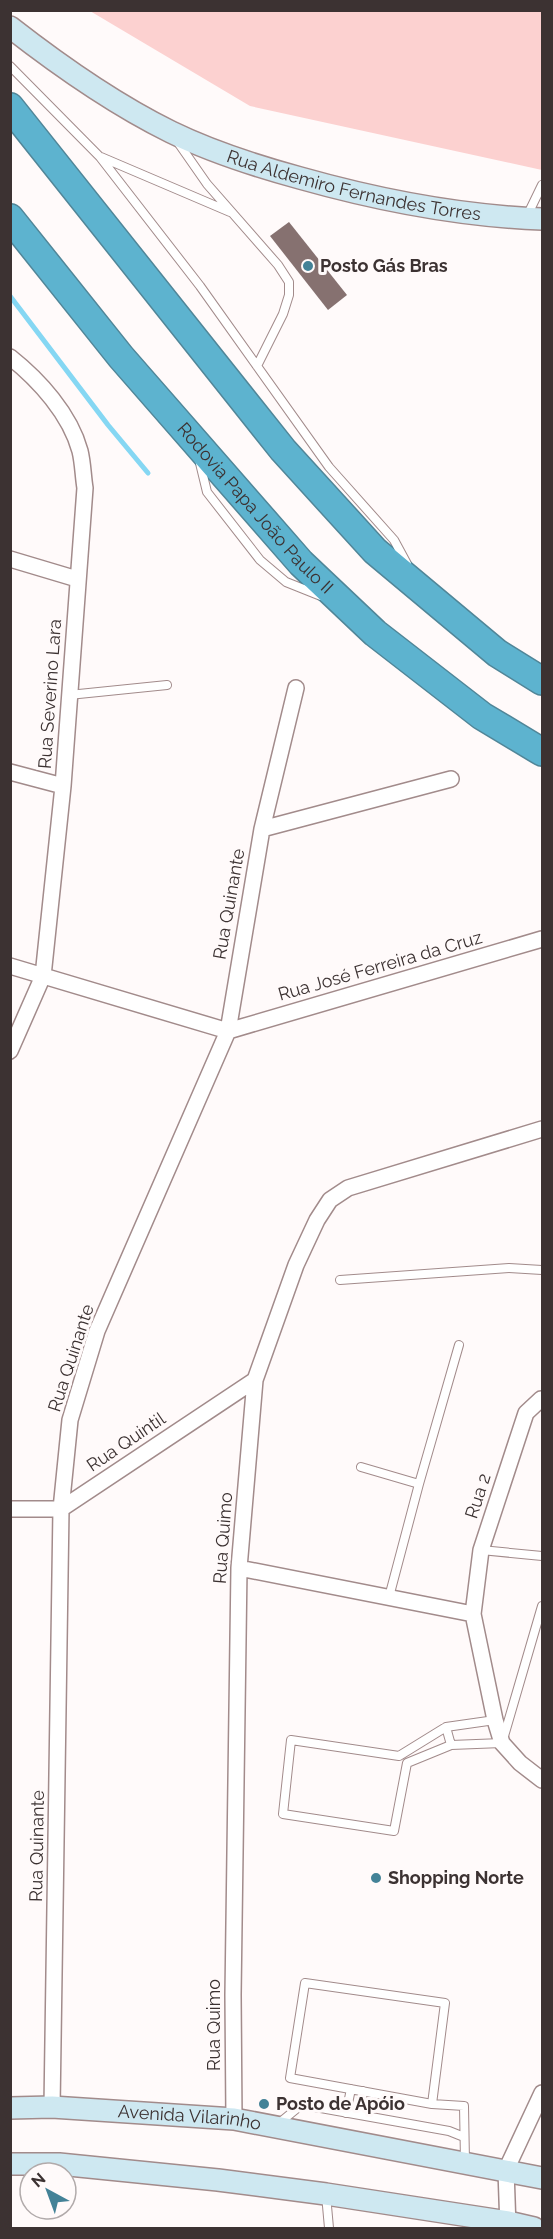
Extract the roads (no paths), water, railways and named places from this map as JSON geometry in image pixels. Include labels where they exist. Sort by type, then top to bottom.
[{"type":"highway","points":[[10,107],[283,450],[375,551],[421,592],[497,653],[543,681]]},
{"type":"highway","name":"Rodovia Papa João Paulo II","points":[[10,218],[121,357],[301,562],[375,633],[482,716],[543,752]]},
{"type":"main road","name":"Rua Aldemiro Fernandes Torres","points":[[10,27],[96,89],[171,132],[249,164],[335,188],[424,206],[534,219]]},
{"type":"main road","name":"Avenida Vilarinho","points":[[10,2108],[52,2107],[234,2119],[543,2178]]},
{"type":"main road","points":[[10,2164],[59,2164],[326,2194],[534,2229]]},
{"type":"street","name":"Rua Severino Lara","points":[[10,357],[31,374],[67,420],[79,450],[85,488],[63,786],[43,976],[10,1051]]},
{"type":"street","points":[[10,559],[77,579]]},
{"type":"street","name":"Rua Quinante","points":[[52,2107],[61,1509],[70,1420],[97,1330],[228,1031],[262,829],[296,688]]},
{"type":"street","points":[[10,772],[63,786]]},
{"type":"street","points":[[262,829],[451,779]]},
{"type":"street","name":"Rua José Ferreira da Cruz","points":[[228,1031],[543,939]]},
{"type":"street","points":[[10,966],[228,1031]]},
{"type":"street","name":"Rua Quimo","points":[[234,2119],[233,1995],[239,1568],[255,1380],[296,1265],[316,1220],[330,1200],[348,1188],[543,1129]]},
{"type":"street","name":"Rua Quintil","points":[[61,1509],[255,1380]]},
{"type":"street","name":"Rua 2","points":[[472,1614],[481,1550],[526,1413],[541,1399]]},
{"type":"street","points":[[10,1509],[61,1509]]},
{"type":"street","points":[[239,1568],[472,1614],[502,1743],[520,1763],[543,1780]]},
{"type":"street","points":[[508,2225],[506,2170],[543,2093]]},
{"type":"lane","points":[[10,66],[100,157],[200,286],[329,467],[394,540],[421,592]]},
{"type":"lane","name":"Rua Aldemiro Fernandes Torres","points":[[171,132],[207,184],[278,265],[289,282],[290,295],[283,314],[257,366]]},
{"type":"lane","points":[[100,157],[232,213]]},
{"type":"lane","points":[[534,219],[543,185]]},
{"type":"lane","points":[[69,695],[167,685]]},
{"type":"lane","points":[[340,1280],[509,1268],[543,1270]]},
{"type":"lane","points":[[389,1597],[459,1345]]},
{"type":"lane","points":[[362,1467],[419,1484]]},
{"type":"lane","points":[[481,1550],[543,1556]]},
{"type":"lane","points":[[495,1720],[446,1727],[399,1756],[291,1740],[283,1814],[394,1831],[407,1763],[451,1745],[502,1743],[543,1606]]},
{"type":"lane","points":[[446,1727],[451,1745]]},
{"type":"lane","points":[[432,2104],[445,2003],[305,1983],[290,2078],[432,2104],[464,2106],[465,2163]]},
{"type":"lane","points":[[346,2113],[351,2089]]},
{"type":"lane","points":[[359,2115],[363,2091]]},
{"type":"lane","points":[[274,2127],[300,2106],[449,2131],[464,2137]]},
{"type":"lane","points":[[326,2194],[329,2229]]},
{"type":"waterway","points":[[10,296],[108,425],[148,473]]},
{"type":"place","name":"Posto Gás Bras","points":[[308,266]]},
{"type":"place","name":"Shopping Norte","points":[[376,1878]]},
{"type":"place","name":"Posto de Apóio","points":[[264,2104]]}]
